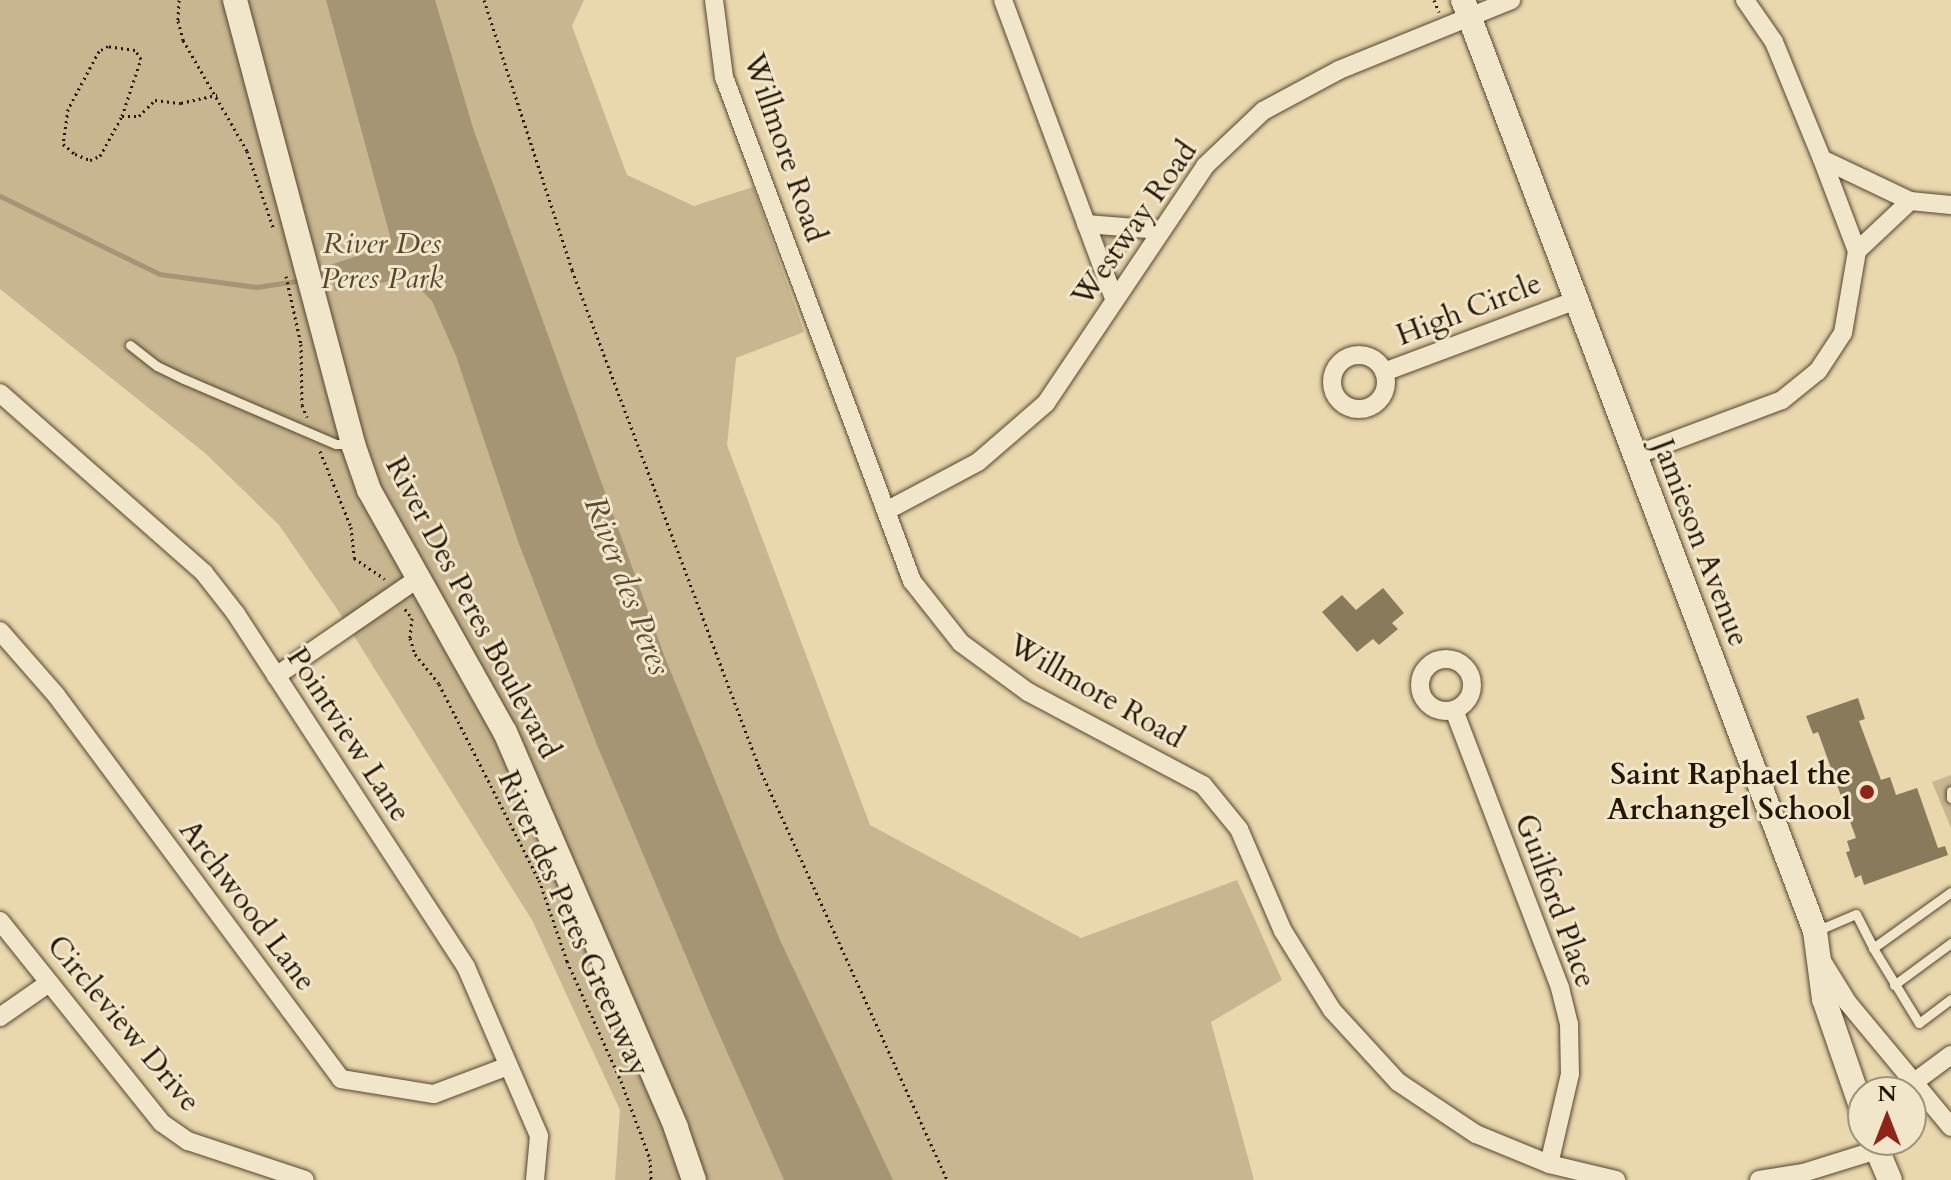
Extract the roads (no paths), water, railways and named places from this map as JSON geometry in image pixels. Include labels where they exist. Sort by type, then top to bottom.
[{"type":"main road","name":"River Des Peres Boulevard","points":[[235,0],[304,254],[307,312],[376,504],[477,681],[517,759],[676,1128],[694,1180]]},
{"type":"main road","name":"Jamieson Avenue","points":[[1469,6],[1574,301],[1815,931],[1822,961],[1824,999],[1851,1076]]},
{"type":"main road","points":[[1882,1156],[1890,1180]]},
{"type":"street","name":"Willmore Road","points":[[714,0],[724,77],[912,581],[961,643],[1028,692],[1203,785],[1239,829],[1283,931],[1332,1010],[1398,1082],[1476,1134],[1549,1164],[1616,1180]]},
{"type":"street","points":[[1003,0],[1114,299]]},
{"type":"street","name":"Westway Road","points":[[886,511],[978,462],[1046,403],[1205,166],[1263,111],[1469,6],[1511,0]]},
{"type":"street","points":[[1633,456],[1782,400],[1818,371],[1843,333],[1857,251],[1774,42],[1745,0]]},
{"type":"street","points":[[1822,159],[1910,201],[1951,205]]},
{"type":"street","points":[[1857,251],[1910,201]]},
{"type":"street","points":[[1086,224],[1161,230]]},
{"type":"street","name":"High Circle","points":[[1384,372],[1574,301]]},
{"type":"street","name":"Pointview Lane","points":[[0,393],[204,573],[276,676],[466,967],[539,1136],[535,1180]]},
{"type":"street","points":[[276,676],[417,579]]},
{"type":"street","name":"Archwood Lane","points":[[0,631],[56,695],[341,1079],[434,1094],[508,1066]]},
{"type":"street","name":"Guilford Place","points":[[1454,710],[1560,988],[1569,1024],[1570,1074],[1549,1164]]},
{"type":"street","name":"Circleview Drive","points":[[0,921],[162,1123],[188,1141],[305,1180]]},
{"type":"street","points":[[1822,961],[1848,1003],[1901,1076]]},
{"type":"street","points":[[0,1017],[49,983]]},
{"type":"street","points":[[1925,1076],[1951,1055]]},
{"type":"street","points":[[1927,1104],[1951,1127]]},
{"type":"street","points":[[1759,1180],[1803,1173],[1847,1155]]},
{"type":"lane","points":[[130,345],[157,366],[184,379],[336,444],[353,444]]},
{"type":"lane","points":[[1951,791],[1951,798]]},
{"type":"lane","points":[[1873,948],[1951,892]]},
{"type":"lane","points":[[1815,931],[1856,914],[1894,985],[1919,1023],[1951,999]]},
{"type":"lane","points":[[1894,985],[1951,943]]},
{"type":"water","name":"River des Peres","points":[[326,0],[435,0],[474,131],[664,655],[780,940],[893,1180],[784,1180],[597,745],[519,544],[456,356],[432,301],[413,282],[402,279],[335,291],[330,265],[385,247],[390,236]]},
{"type":"waterway","points":[[0,196],[159,274],[257,287],[303,280]]},
{"type":"place","name":"Saint Raphael the Archangel School","points":[[1867,792]]},
{"type":"park label","name":"River Des Peres Park","points":[[382,261]]}]
